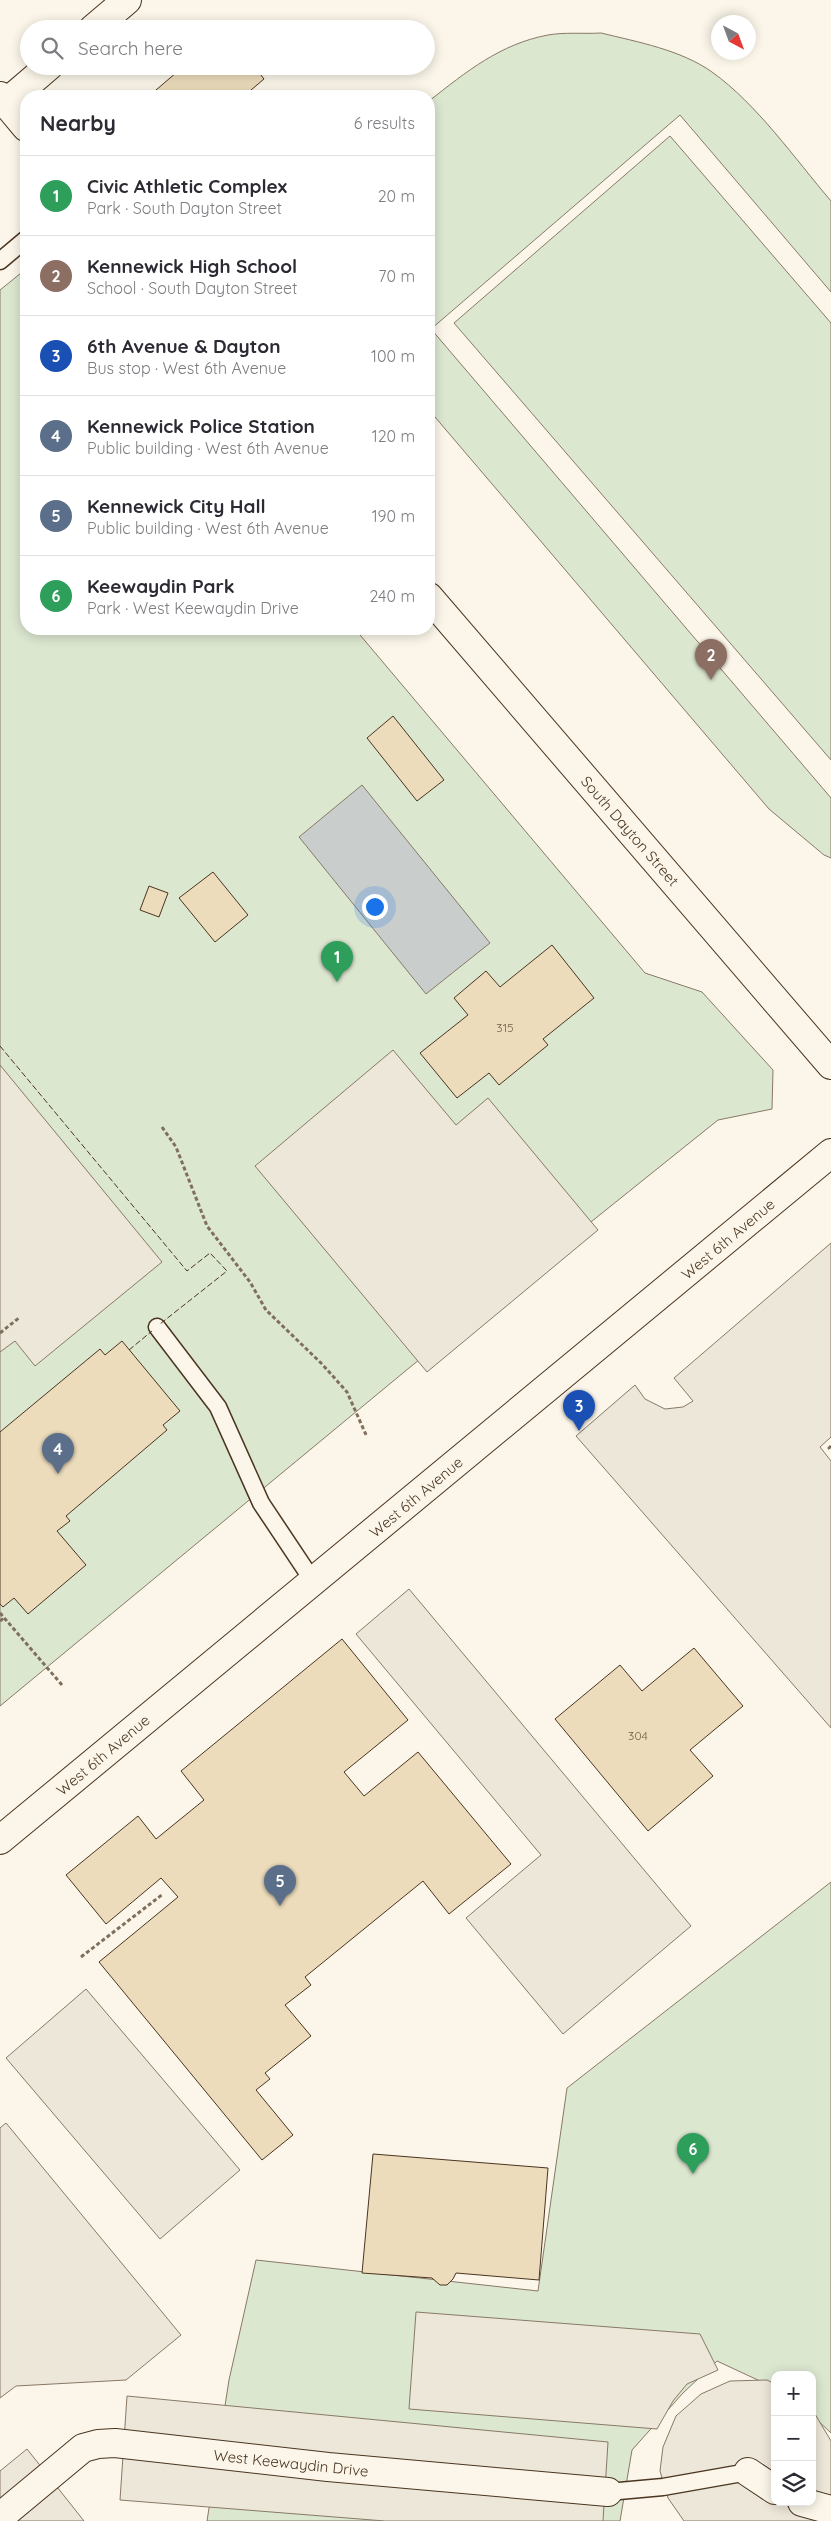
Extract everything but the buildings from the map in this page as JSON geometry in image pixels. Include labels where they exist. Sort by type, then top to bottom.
[{"type":"street","points":[[104,20],[127,0]]},
{"type":"street","points":[[20,120],[3,99],[36,75]]},
{"type":"street","name":"South Dayton Street","points":[[435,603],[831,1065]]},
{"type":"street","name":"West 6th Avenue","points":[[0,1840],[831,1153]]},
{"type":"street","name":"West Keewaydin Drive","points":[[0,2517],[83,2448],[98,2444],[124,2444],[328,2467],[608,2492]]},
{"type":"street","points":[[748,2472],[771,2487]]},
{"type":"street","points":[[816,2506],[831,2510]]},
{"type":"lane","points":[[0,261],[20,244]]},
{"type":"lane","points":[[157,1327],[218,1407],[261,1503],[314,1581]]},
{"type":"lane","points":[[608,2492],[663,2487],[748,2472]]},
{"type":"path","points":[[162,1126],[176,1147],[207,1226],[250,1282],[266,1310],[322,1364],[347,1392],[367,1438]]},
{"type":"path","points":[[0,1333],[20,1317]]},
{"type":"path","points":[[831,1446],[829,1448],[831,1450]]},
{"type":"path","points":[[0,1613],[62,1685]]},
{"type":"path","points":[[0,1621],[4,1618]]},
{"type":"path","points":[[81,1957],[163,1894]]},
{"type":"green space","points":[[568,33],[601,33],[673,52],[700,64],[712,72],[745,100],[831,201],[831,292],[680,115],[435,326],[435,96],[470,70],[499,52],[531,39]]},
{"type":"green space","points":[[670,136],[831,323],[831,760],[454,323]]},
{"type":"green space","points":[[20,274],[20,635],[360,635],[645,973],[702,992],[773,1070],[772,1109],[718,1120],[409,1368],[0,1706],[0,290]]},
{"type":"green space","points":[[435,334],[831,798],[831,858],[824,855],[769,809],[435,417]]},
{"type":"green space","points":[[831,1882],[831,2433],[816,2419],[816,2371],[771,2371],[771,2386],[717,2361],[683,2393],[632,2450],[620,2521],[207,2521],[229,2380],[256,2260],[538,2291],[567,2088]]},
{"type":"shaded area","points":[[362,785],[490,943],[426,994],[299,837]]},
{"type":"shaded area","points":[[393,1050],[456,1125],[488,1098],[598,1230],[427,1372],[255,1166]]},
{"type":"shaded area","points":[[0,1065],[162,1262],[35,1366],[15,1341],[0,1352]]},
{"type":"shaded area","points":[[831,1243],[831,1437],[820,1447],[831,1461],[831,1728],[576,1436],[635,1385],[645,1399],[665,1409],[683,1407],[693,1401],[674,1378]]},
{"type":"shaded area","points":[[409,1589],[691,1926],[563,2034],[466,1918],[541,1855],[356,1634]]},
{"type":"shaded area","points":[[86,1989],[240,2170],[160,2239],[6,2058]]},
{"type":"shaded area","points":[[6,2123],[181,2335],[126,2380],[16,2386],[0,2398],[0,2128]]},
{"type":"shaded area","points":[[416,2312],[700,2334],[718,2370],[687,2384],[673,2401],[657,2429],[409,2409]]},
{"type":"shaded area","points":[[767,2380],[771,2382],[771,2506],[816,2506],[816,2416],[831,2441],[831,2521],[684,2521],[668,2498],[660,2471],[663,2447],[676,2416],[701,2394],[730,2381]]},
{"type":"shaded area","points":[[127,2396],[608,2442],[603,2521],[385,2521],[120,2500]]},
{"type":"shaded area","points":[[27,2449],[84,2521],[0,2521],[0,2471]]},
{"type":"fence","points":[[0,1046],[187,1271],[210,1253],[227,1271],[160,1324]]},
{"type":"fence","points":[[129,1350],[152,1331]]},
{"type":"place","name":"Kennewick High School","points":[[711,680]]},
{"type":"place","name":"Civic Athletic Complex","points":[[337,982]]},
{"type":"place","name":"6th Avenue & Dayton","points":[[579,1431]]},
{"type":"place","name":"Kennewick Police Station","points":[[58,1474]]},
{"type":"place","name":"Kennewick City Hall","points":[[280,1906]]},
{"type":"place","name":"Keewaydin Park","points":[[693,2174]]}]
